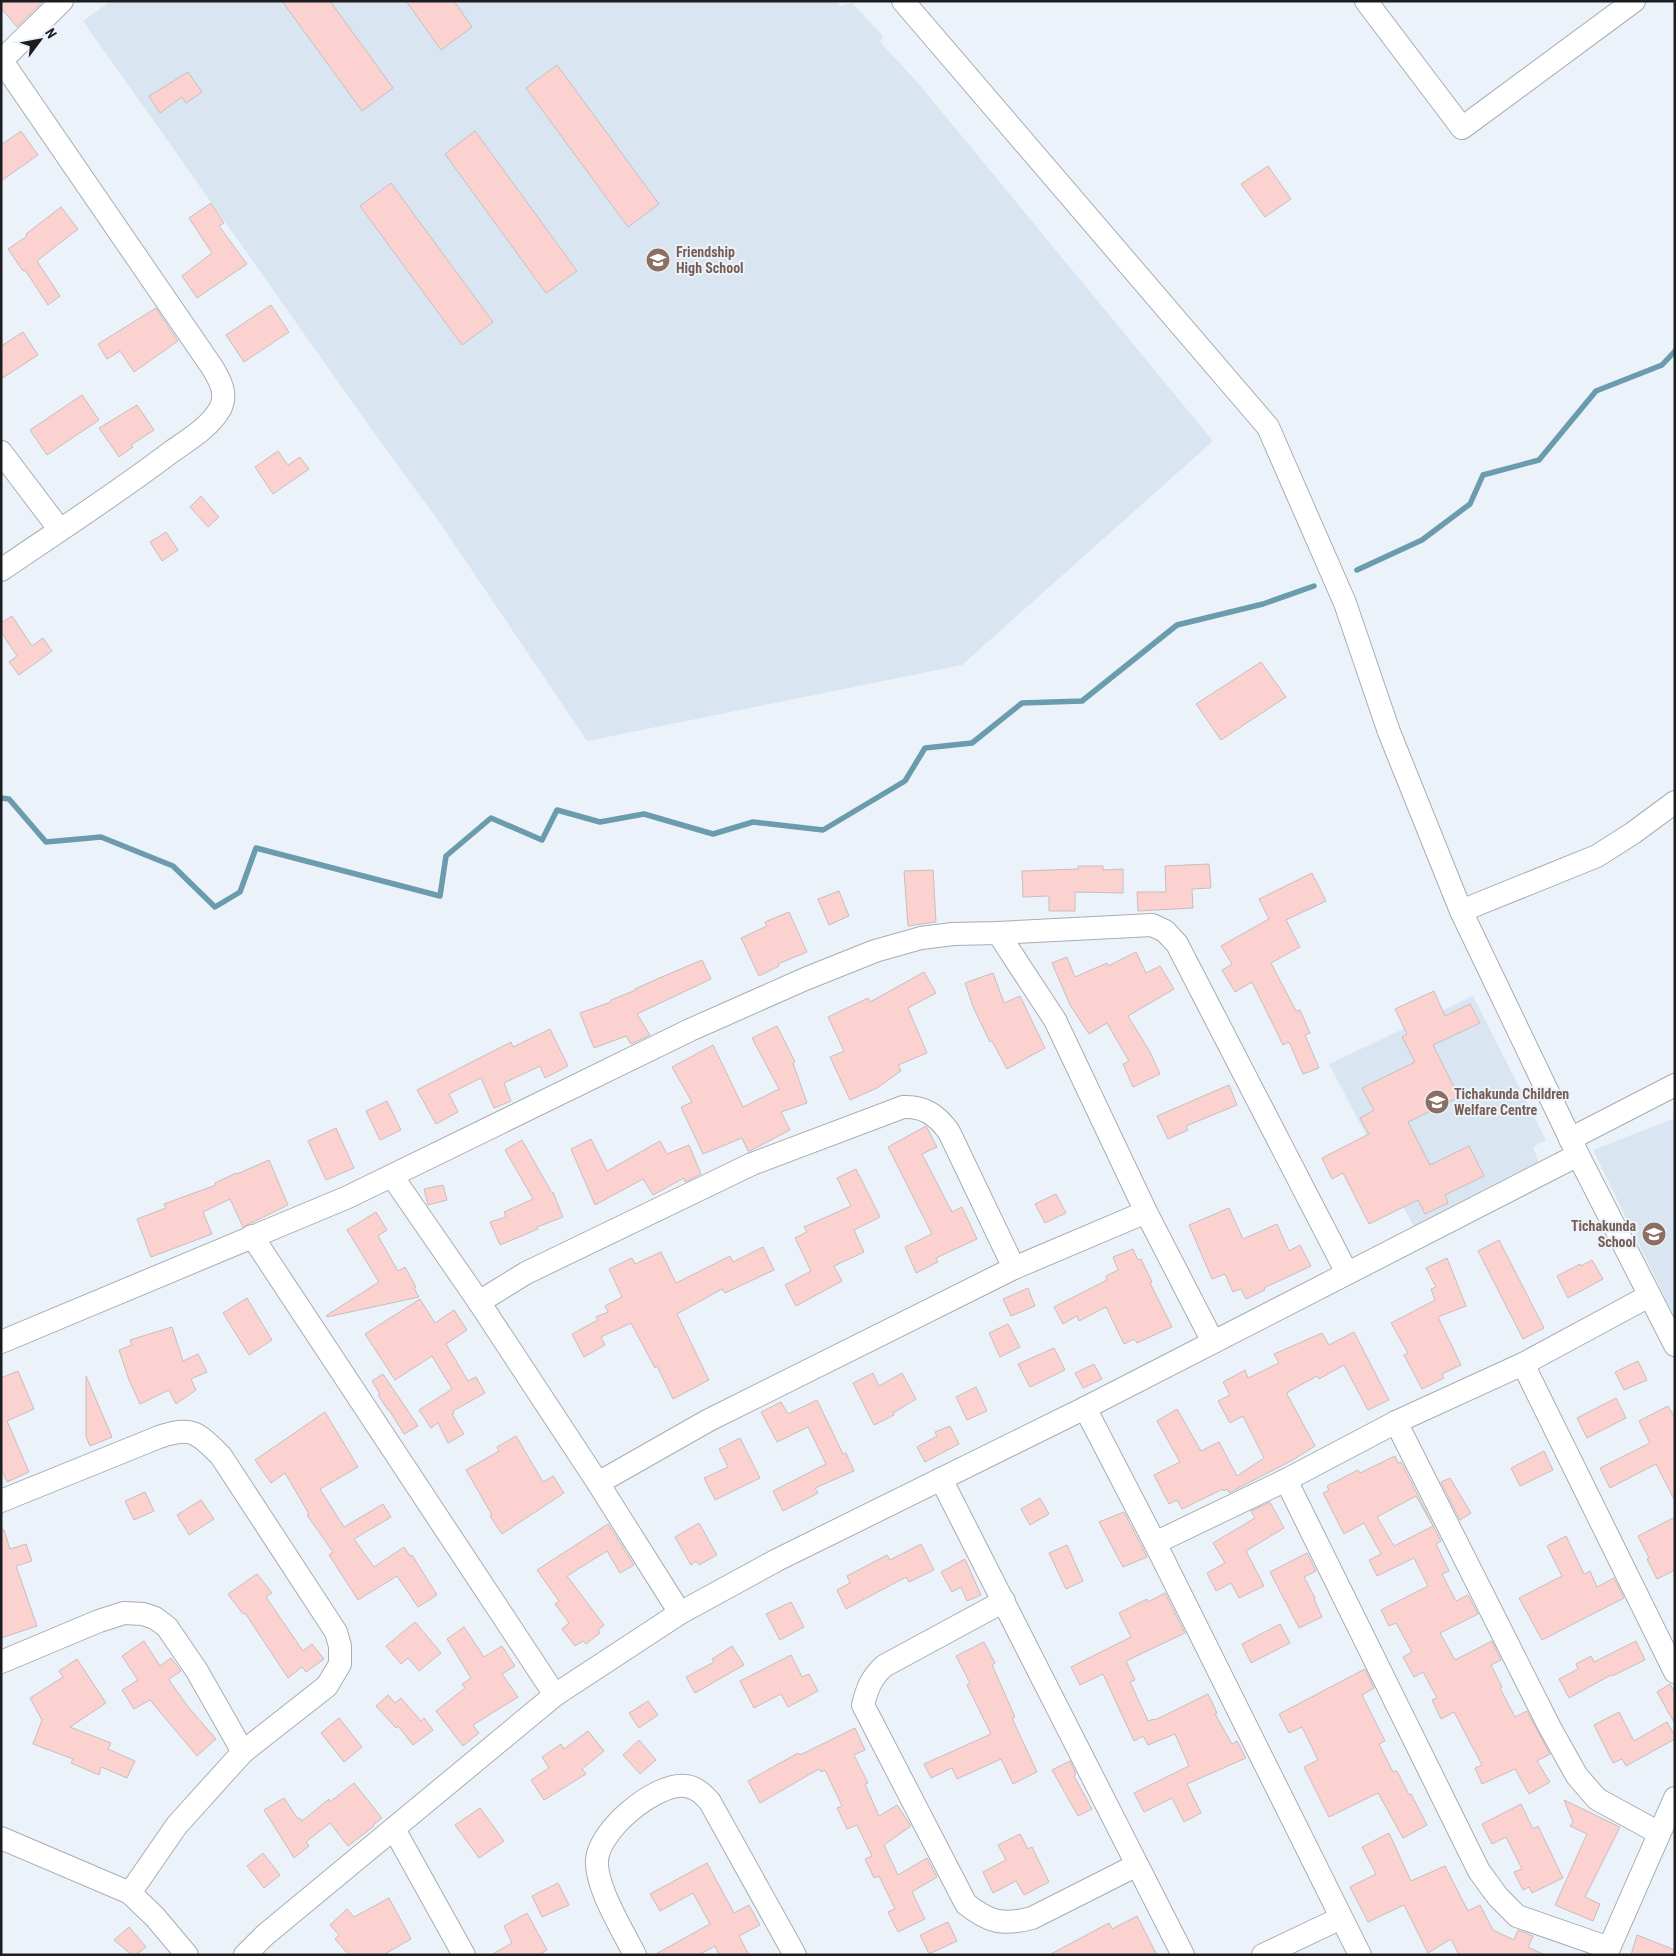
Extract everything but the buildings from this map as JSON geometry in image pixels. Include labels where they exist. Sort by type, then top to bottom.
[{"type":"street","points":[[1,570],[143,473],[207,425],[220,410],[224,393],[212,367],[1,61],[62,1]]},
{"type":"street","points":[[903,1],[1268,427],[1345,603],[1389,732],[1461,911],[1574,1147],[1675,1345]]},
{"type":"street","points":[[1366,1],[1462,128],[1634,1]]},
{"type":"street","points":[[1,452],[60,530]]},
{"type":"street","points":[[1461,911],[1597,856],[1633,833],[1675,802]]},
{"type":"street","points":[[1,1342],[348,1197],[690,1030],[805,979],[875,950],[921,938],[954,934],[1152,925],[1165,930],[1177,944],[1347,1273]]},
{"type":"street","points":[[998,933],[1055,1020],[1146,1212],[1213,1342]]},
{"type":"street","points":[[245,1955],[265,1934],[394,1830],[555,1695],[680,1613],[776,1560],[1085,1408],[1347,1273],[1574,1147],[1675,1085]]},
{"type":"street","points":[[479,1302],[526,1272],[752,1164],[903,1107],[913,1107],[932,1112],[941,1120],[949,1132],[1014,1268]]},
{"type":"street","points":[[392,1176],[479,1302],[598,1483],[680,1613]]},
{"type":"street","points":[[598,1483],[709,1420],[1014,1268],[1146,1212]]},
{"type":"street","points":[[252,1236],[555,1695]]},
{"type":"street","points":[[1155,1543],[1286,1480],[1396,1422],[1523,1364],[1649,1296]]},
{"type":"street","points":[[1523,1364],[1675,1672]]},
{"type":"street","points":[[1085,1408],[1155,1543],[1360,1955]]},
{"type":"street","points":[[1396,1422],[1549,1726],[1578,1776],[1597,1799],[1659,1833]]},
{"type":"street","points":[[1,1501],[159,1437],[178,1431],[192,1432],[205,1440],[221,1456],[336,1632],[340,1646],[340,1664],[327,1686],[243,1752],[177,1825],[130,1893]]},
{"type":"street","points":[[941,1479],[1183,1955]]},
{"type":"street","points":[[1286,1480],[1479,1872],[1498,1897],[1517,1916],[1608,1951],[1675,1798]]},
{"type":"street","points":[[1004,1601],[884,1666],[875,1674],[867,1688],[863,1705],[966,1904],[984,1918],[1000,1922],[1032,1918],[1137,1865]]},
{"type":"street","points":[[1,1662],[99,1621],[124,1613],[143,1614],[155,1618],[167,1627],[197,1671],[243,1752]]},
{"type":"street","points":[[635,1955],[600,1883],[597,1861],[599,1850],[621,1820],[640,1804],[662,1791],[681,1786],[687,1786],[700,1791],[710,1802],[795,1955]]},
{"type":"street","points":[[394,1830],[464,1955]]},
{"type":"street","points":[[1,1838],[130,1893],[155,1917],[187,1955]]},
{"type":"street","points":[[1263,1955],[1341,1918]]},
{"type":"shaded area","name":"Friendship High School","points":[[111,1],[836,1],[841,6],[852,3],[883,36],[880,42],[918,83],[1213,441],[962,665],[587,741],[440,523],[377,437],[83,21]]},
{"type":"shaded area","name":"Tichakunda Children Welfare Centre","points":[[1473,996],[1546,1140],[1533,1147],[1539,1163],[1414,1227],[1329,1064]]},
{"type":"shaded area","name":"Tichakunda School","points":[[1675,1118],[1675,1318],[1593,1150]]},
{"type":"waterway","points":[[1357,570],[1422,540],[1470,504],[1483,475],[1539,460],[1596,391],[1662,365],[1675,351]]},
{"type":"waterway","points":[[1,798],[9,799],[46,842],[101,837],[173,866],[215,907],[240,892],[256,848],[440,896],[446,856],[491,818],[542,840],[557,810],[600,822],[644,814],[713,834],[753,822],[823,830],[905,781],[925,748],[972,743],[1022,703],[1082,701],[1177,625],[1263,604],[1314,586]]},
{"type":"place","name":"Friendship High School","points":[[658,260]]},
{"type":"place","name":"Tichakunda Children Welfare Centre","points":[[1437,1102]]},
{"type":"place","name":"Tichakunda School","points":[[1654,1234]]}]
